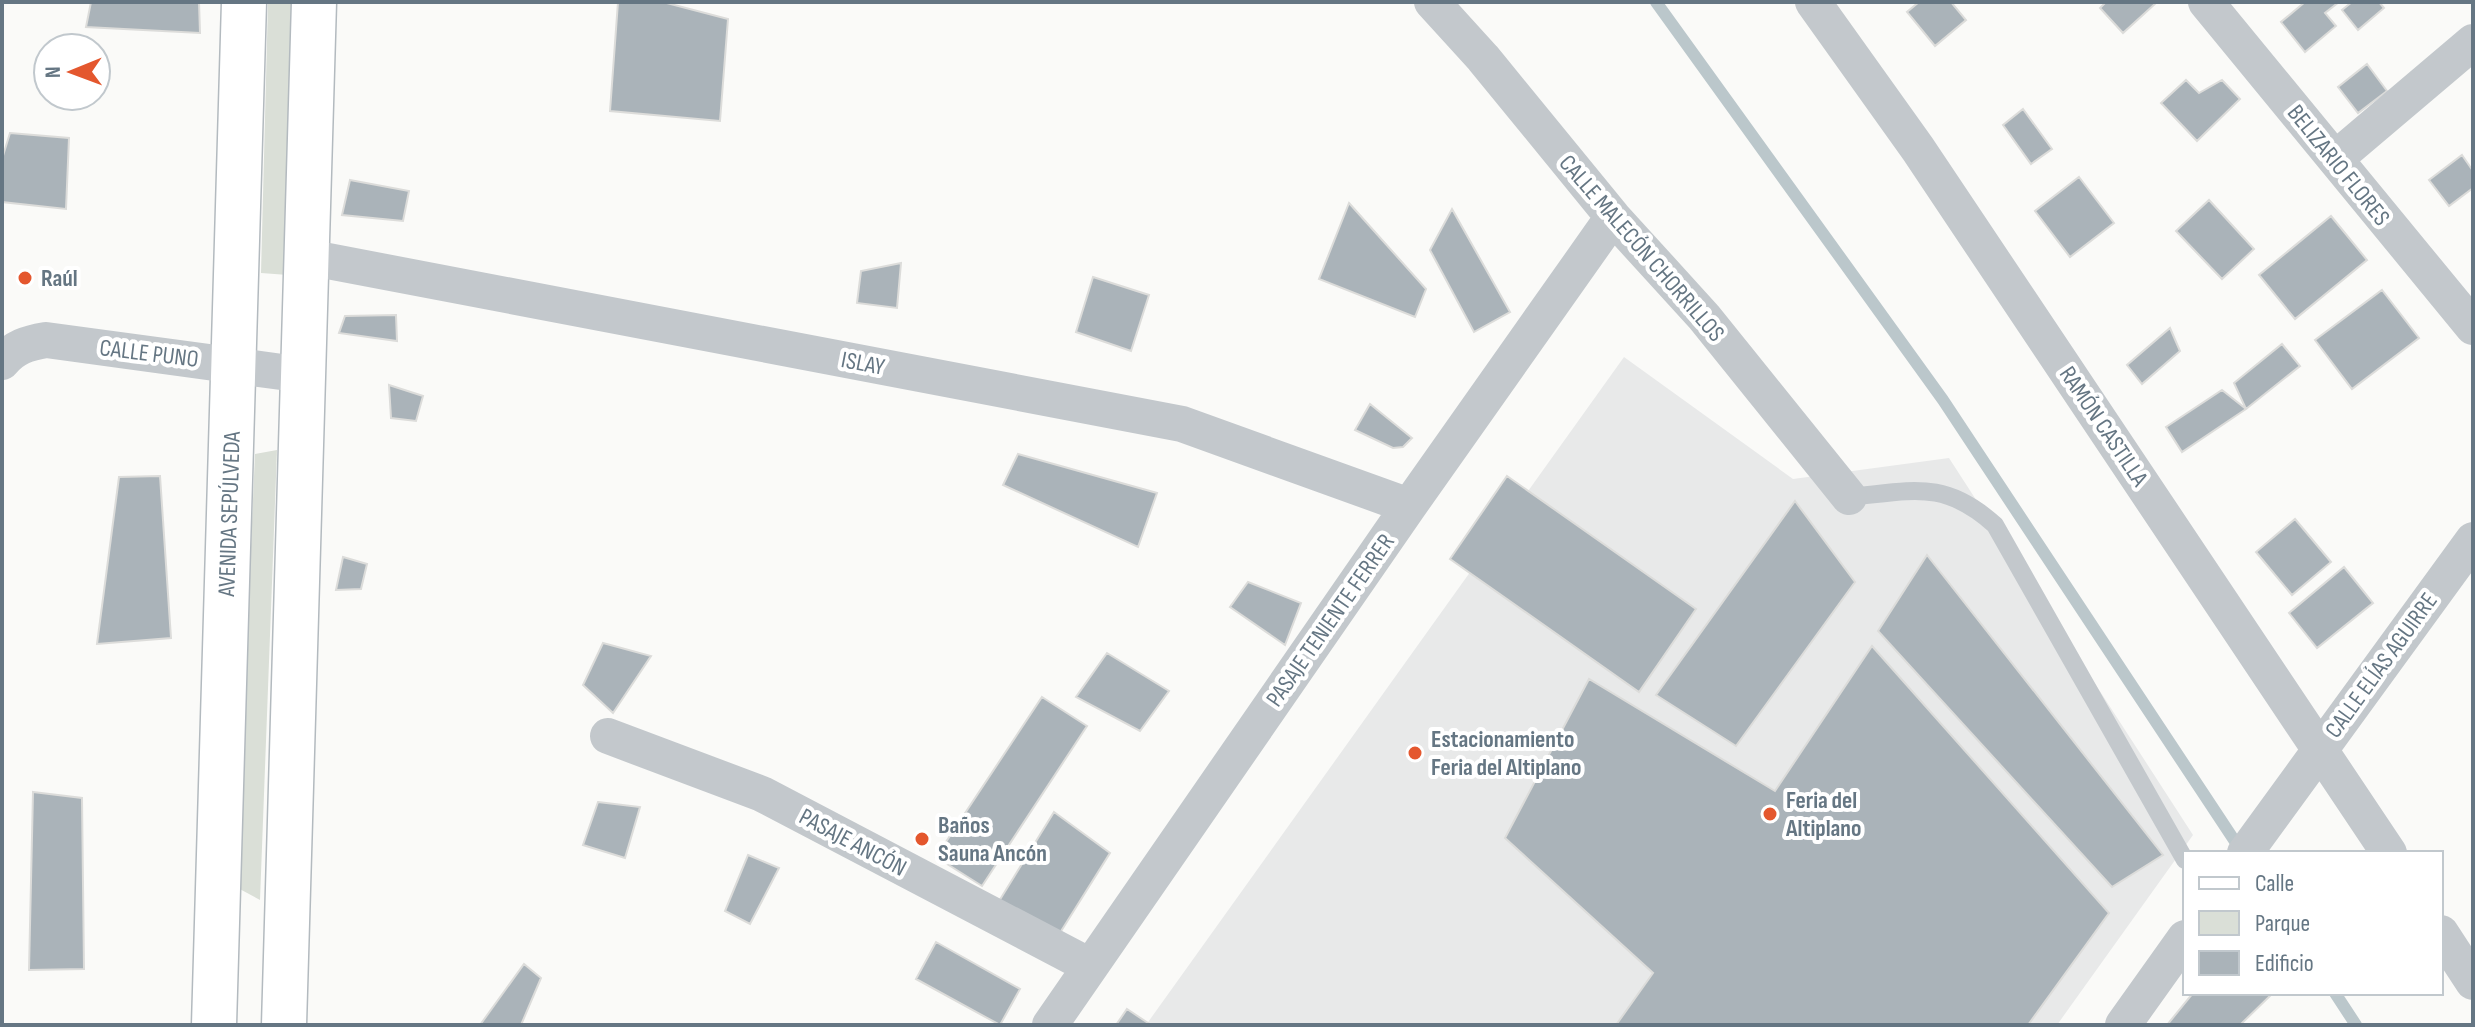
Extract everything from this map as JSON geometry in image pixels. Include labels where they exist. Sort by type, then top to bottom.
[{"type":"street","name":"AVENIDA SEPÚLVEDA","points":[[215,1009],[244,2]]},
{"type":"street","points":[[215,1009],[292,1022],[314,2]]},
{"type":"street","name":"CALLE MALECÓN CHORRILLOS","points":[[1432,2],[1483,58],[1613,217],[1704,317],[1849,497]]},
{"type":"street","name":"RAMÓN CASTILLA","points":[[1813,2],[1918,149],[2388,851]]},
{"type":"street","name":"BELIZARIO FLORES","points":[[2206,2],[2473,327]]},
{"type":"street","points":[[2335,159],[2473,42]]},
{"type":"street","name":"PASAJE TENIENTE FERRER","points":[[1050,1025],[1613,217]]},
{"type":"street","name":"ISLAY","points":[[307,257],[1182,424],[1409,506]]},
{"type":"street","name":"CALLE PUNO","points":[[2,362],[27,343],[46,340],[304,375]]},
{"type":"street","name":"CALLE ELÍAS AGUIRRE","points":[[2246,851],[2473,540]]},
{"type":"street","name":"PASAJE ANCÓN","points":[[608,736],[762,794],[1090,966]]},
{"type":"street","points":[[2443,936],[2473,982]]},
{"type":"street","points":[[2123,1025],[2183,941]]},
{"type":"lane","points":[[1849,497],[1924,490],[1950,495],[1975,507],[1995,525],[2183,856]]},
{"type":"shaded area","points":[[1624,357],[1793,479],[1949,458],[2193,835],[2057,1025],[1146,1025]]},
{"type":"green space","points":[[268,2],[293,2],[288,275],[261,273]]},
{"type":"green space","points":[[277,450],[260,900],[236,887],[255,454]]},
{"type":"building","points":[[91,2],[199,2],[200,33],[86,27]]},
{"type":"building","points":[[618,2],[663,2],[728,19],[720,121],[610,111]]},
{"type":"building","points":[[1919,2],[1951,2],[1966,20],[1935,46],[1907,12]]},
{"type":"building","points":[[2106,2],[2156,3],[2123,33],[2100,8]]},
{"type":"building","points":[[2305,2],[2339,2],[2325,13],[2336,26],[2305,52],[2281,22]]},
{"type":"building","points":[[2352,2],[2379,2],[2384,8],[2358,30],[2342,10]]},
{"type":"building","points":[[2367,64],[2387,91],[2358,113],[2338,87]]},
{"type":"building","points":[[2186,80],[2199,93],[2222,80],[2240,99],[2197,141],[2161,103]]},
{"type":"building","points":[[2023,109],[2052,149],[2031,164],[2003,125]]},
{"type":"building","points":[[10,133],[69,138],[66,209],[2,202],[2,159]]},
{"type":"building","points":[[2462,155],[2473,171],[2473,188],[2449,206],[2429,180]]},
{"type":"building","points":[[2079,177],[2114,223],[2070,257],[2035,211]]},
{"type":"building","points":[[350,180],[409,191],[403,221],[342,215]]},
{"type":"building","points":[[2209,200],[2254,249],[2222,279],[2176,231]]},
{"type":"building","points":[[1349,203],[1426,289],[1415,317],[1319,279]]},
{"type":"building","points":[[1452,209],[1510,312],[1474,332],[1430,250]]},
{"type":"building","points":[[2331,216],[2367,260],[2295,319],[2259,275]]},
{"type":"building","points":[[901,263],[897,308],[857,303],[861,271]]},
{"type":"building","points":[[1093,277],[1149,295],[1131,351],[1076,332]]},
{"type":"building","points":[[2382,290],[2419,338],[2352,389],[2315,340]]},
{"type":"building","points":[[396,315],[397,341],[339,333],[345,316]]},
{"type":"building","points":[[2170,328],[2180,351],[2142,384],[2127,365]]},
{"type":"building","points":[[2282,344],[2300,366],[2246,409],[2234,383]]},
{"type":"building","points":[[389,385],[423,396],[416,421],[391,418]]},
{"type":"building","points":[[2222,390],[2246,409],[2182,452],[2166,427]]},
{"type":"building","points":[[1370,404],[1412,438],[1403,447],[1393,448],[1355,430]]},
{"type":"building","points":[[1018,454],[1157,493],[1138,547],[1003,485]]},
{"type":"building","points":[[160,476],[171,638],[97,644],[119,477]]},
{"type":"building","points":[[1507,476],[1696,609],[1639,692],[1450,559]]},
{"type":"building","points":[[1795,501],[1855,582],[1736,746],[1656,695]]},
{"type":"building","points":[[2295,519],[2331,562],[2292,595],[2256,552]]},
{"type":"building","points":[[1927,555],[2163,855],[2112,887],[1878,631]]},
{"type":"building","points":[[343,557],[367,564],[361,589],[336,590]]},
{"type":"building","points":[[2344,567],[2373,603],[2317,648],[2289,613]]},
{"type":"building","points":[[1248,582],[1301,603],[1285,645],[1230,607]]},
{"type":"building","points":[[603,643],[651,656],[613,713],[583,685]]},
{"type":"building","name":"Feria del Altiplano","points":[[1872,646],[2109,913],[2028,1025],[1616,1025],[1653,973],[1505,838],[1589,679],[1775,791]]},
{"type":"building","points":[[1107,653],[1169,691],[1140,731],[1076,697]]},
{"type":"building","points":[[1042,697],[1087,726],[982,886],[936,857]]},
{"type":"building","points":[[33,792],[82,798],[84,969],[29,970]]},
{"type":"building","points":[[598,802],[640,807],[625,858],[583,845]]},
{"type":"building","points":[[1054,812],[1110,853],[1058,936],[996,906]]},
{"type":"building","points":[[748,855],[779,868],[750,924],[725,911]]},
{"type":"building","points":[[936,942],[1020,989],[1000,1025],[916,979]]},
{"type":"building","points":[[524,964],[541,978],[521,1025],[480,1025]]},
{"type":"building","points":[[2191,995],[2271,995],[2240,1025],[2167,1025]]},
{"type":"building","points":[[1127,1009],[1151,1025],[1116,1025]]},
{"type":"waterway","points":[[1656,2],[1943,400],[2241,851]]},
{"type":"waterway","points":[[2336,995],[2356,1025]]},
{"type":"place","name":"Raúl","points":[[25,278]]},
{"type":"place","name":"Estacionamiento Feria del Altiplano","points":[[1415,753]]},
{"type":"place","name":"Feria del Altiplano","points":[[1770,814]]},
{"type":"place","name":"Baños Sauna Ancón","points":[[922,839]]}]
